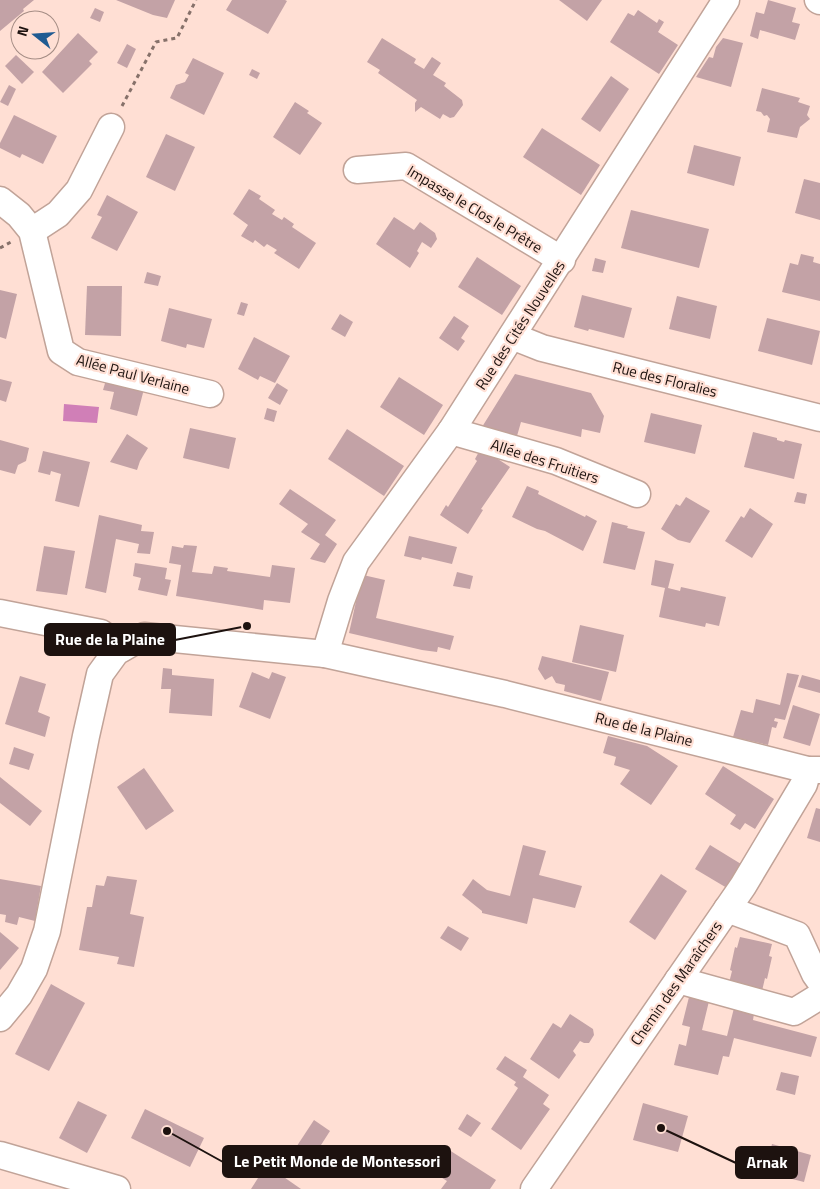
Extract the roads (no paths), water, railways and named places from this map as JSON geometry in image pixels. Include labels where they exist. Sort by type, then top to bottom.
[{"type":"street","name":"Rue des Cités Nouvelles","points":[[325,654],[338,609],[356,562],[451,431],[562,260],[719,3]]},
{"type":"street","points":[[32,231],[58,214],[79,190],[111,127]]},
{"type":"street","name":"Impasse le Clos le Prêtre","points":[[357,170],[406,166],[562,260]]},
{"type":"street","name":"Allée Paul Verlaine","points":[[0,200],[20,215],[32,231],[61,351],[78,362],[210,394]]},
{"type":"street","name":"Rue des Floralies","points":[[512,336],[542,348],[820,418]]},
{"type":"street","name":"Allée des Fruitiers","points":[[451,431],[556,462],[637,494]]},
{"type":"street","points":[[0,613],[101,633],[122,648]]},
{"type":"street","name":"Rue de la Plaine","points":[[0,1018],[19,995],[34,969],[48,931],[100,674],[116,652],[144,636],[325,654],[505,694],[814,770]]},
{"type":"street","name":"Chemin des Maraîchers","points":[[534,1189],[743,886],[814,770]]},
{"type":"street","points":[[727,909],[797,935],[820,981]]},
{"type":"street","points":[[678,980],[794,1012],[820,996]]},
{"type":"street","points":[[0,1156],[117,1189]]},
{"type":"place","name":"Rue de la Plaine","points":[[247,626]]},
{"type":"place","name":"Arnak","points":[[661,1128]]},
{"type":"place","name":"Le Petit Monde de Montessori","points":[[167,1131]]}]
